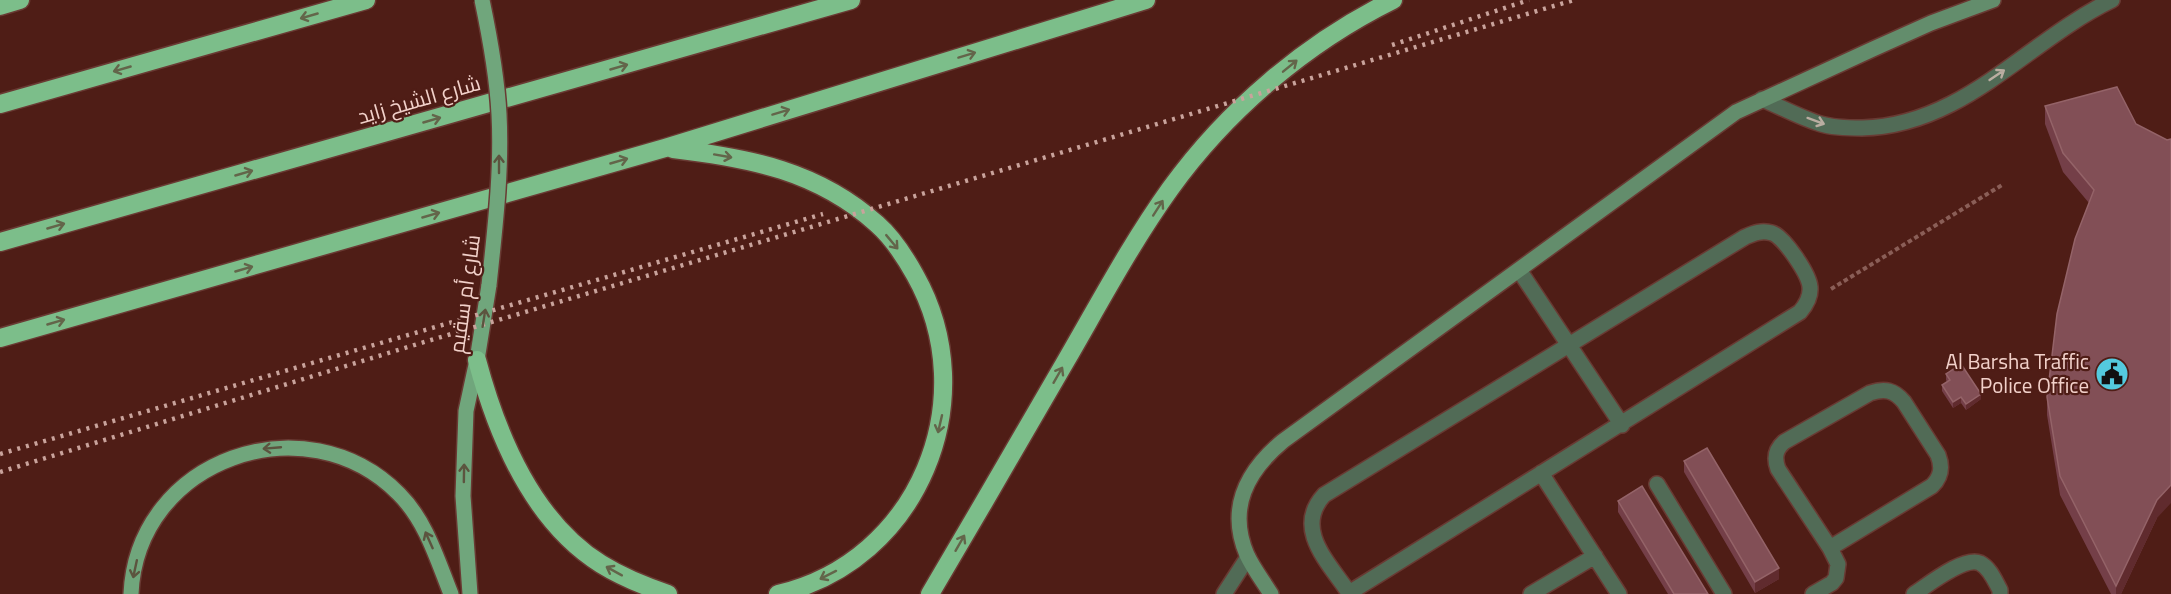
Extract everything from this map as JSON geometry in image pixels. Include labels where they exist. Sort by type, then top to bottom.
[{"type":"highway","points":[[0,6],[20,0]]},
{"type":"highway","points":[[0,104],[366,0]]},
{"type":"highway","name":"شارع الشيخ زايد","points":[[0,242],[851,0]]},
{"type":"highway","points":[[0,338],[665,148],[1146,0]]},
{"type":"highway","points":[[930,594],[1134,244],[1171,188],[1213,136],[1261,89],[1314,47],[1393,0]]},
{"type":"highway","points":[[665,148],[734,158],[773,167],[812,180],[847,200],[879,226],[905,257],[925,292],[939,331],[944,371],[942,411],[933,451],[917,488],[894,522],[866,551],[832,574],[795,590],[778,594]]},
{"type":"highway","points":[[477,360],[500,429],[516,463],[542,506],[568,537],[599,563],[635,583],[668,594]]},
{"type":"main road","name":"شارع أم سقيم","points":[[470,594],[463,496],[464,437],[466,411],[489,285],[499,170],[499,114],[493,57],[482,0]]},
{"type":"main road","points":[[131,594],[137,560],[146,536],[158,514],[174,495],[192,479],[214,465],[261,449],[285,447],[311,449],[335,455],[380,478],[399,494],[415,513],[428,534],[451,594]]},
{"type":"street","points":[[1271,594],[1248,557],[1241,540],[1239,522],[1242,498],[1250,476],[1264,457],[1711,128],[1762,99],[1931,23],[1993,0]]},
{"type":"lane","points":[[1762,99],[1822,124],[1849,128],[1903,123],[1930,115],[1954,104],[2079,18],[2112,0]]},
{"type":"lane","points":[[1755,233],[1775,234],[1784,240],[1808,278],[1810,287],[1806,305],[1800,312],[1349,594],[1313,538],[1312,515],[1316,504],[1324,495],[1569,345],[1755,233]]},
{"type":"lane","points":[[1519,270],[1622,425]]},
{"type":"lane","points":[[1814,594],[1836,578],[1838,564],[1778,469],[1776,454],[1778,447],[1870,393],[1880,390],[1889,391],[1898,395],[1904,402],[1938,455],[1941,472],[1938,480],[1932,486],[1830,548]]},
{"type":"lane","points":[[1541,473],[1619,594]]},
{"type":"lane","points":[[1657,484],[1724,594]]},
{"type":"lane","points":[[1531,594],[1595,556]]},
{"type":"lane","points":[[1224,594],[1248,557]]},
{"type":"lane","points":[[1914,594],[1961,564],[1974,561],[1986,567],[2000,590],[2000,594]]},
{"type":"path","points":[[1810,287],[1826,290],[1832,288],[2002,185]]},
{"type":"building","name":"Al Barsha Traffic Police Office","points":[[2117,87],[2136,124],[2167,140],[2171,139],[2171,485],[2157,500],[2116,586],[2060,476],[2047,397],[2057,314],[2075,239],[2094,190],[2063,153],[2045,106]]},
{"type":"building","points":[[1961,364],[1981,394],[1966,404],[1961,397],[1953,402],[1942,385],[1950,380],[1946,374]]},
{"type":"building","points":[[1707,448],[1779,568],[1755,582],[1684,461]]},
{"type":"building","points":[[1642,486],[1708,594],[1674,594],[1618,501]]},
{"type":"railway","points":[[1392,45],[1529,0]]},
{"type":"railway","points":[[0,472],[421,343],[1574,0]]},
{"type":"railway","points":[[0,454],[823,214]]},
{"type":"place","name":"Al Barsha Traffic Police Office","points":[[2112,374]]}]
